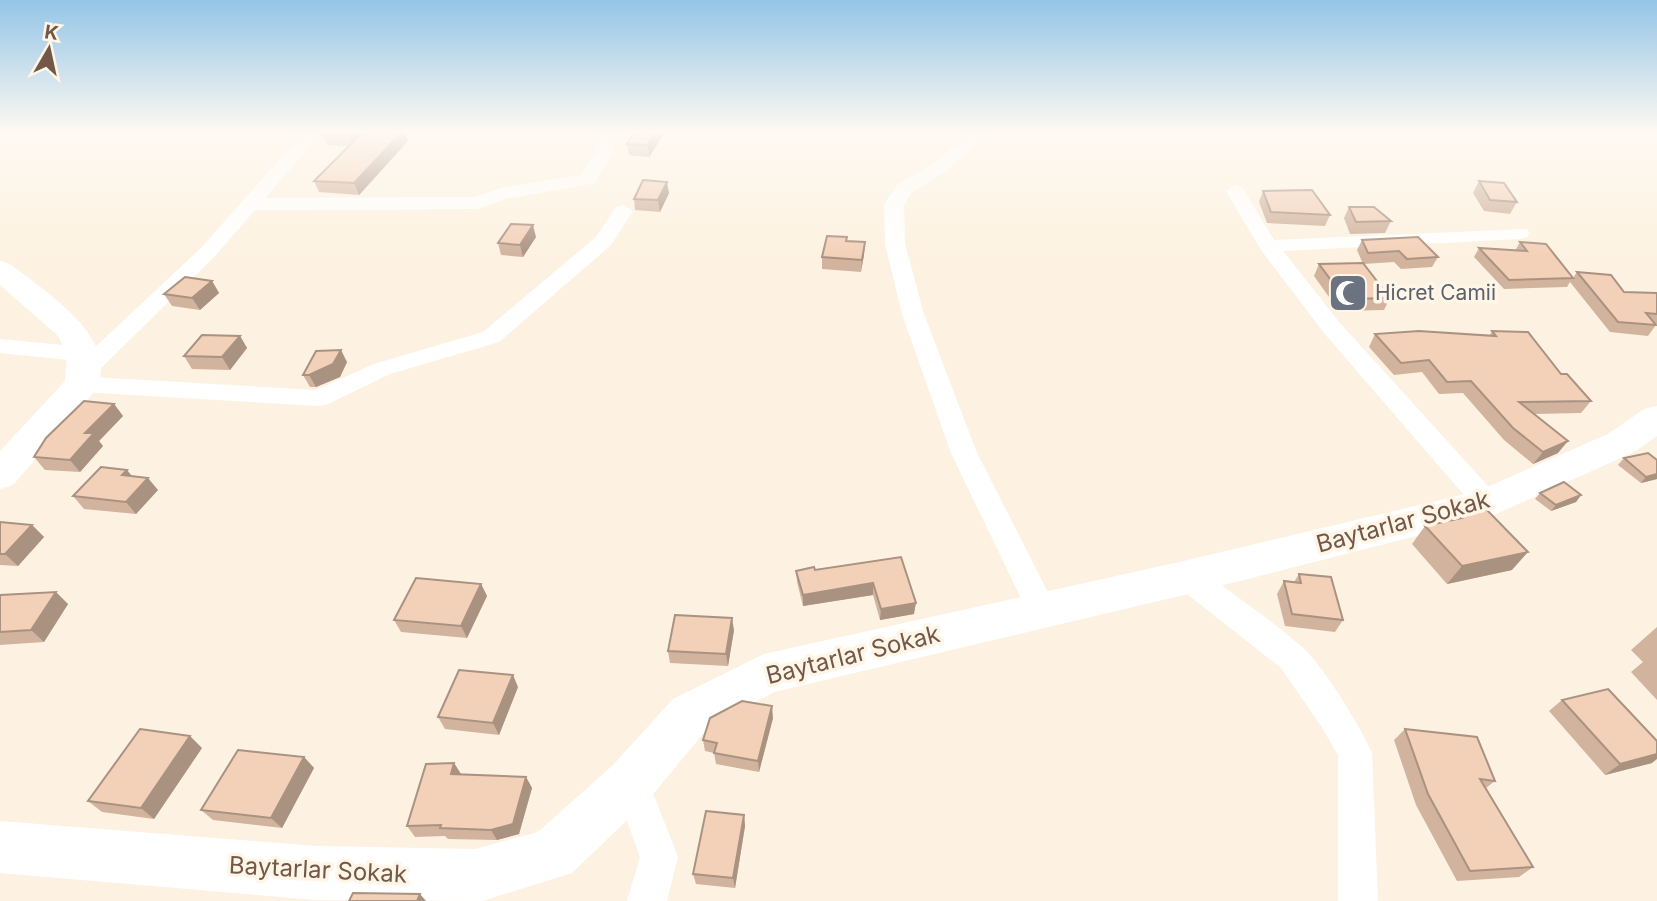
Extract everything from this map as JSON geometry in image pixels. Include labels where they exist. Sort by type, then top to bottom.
[{"type":"street","points":[[0,475],[82,370],[208,252],[277,174]]},
{"type":"street","points":[[251,204],[477,203],[501,194],[588,179],[591,174]]},
{"type":"street","points":[[928,174],[904,189],[894,205],[895,244],[912,314],[964,453],[1042,610]]},
{"type":"street","points":[[1235,191],[1268,246],[1332,328],[1487,503]]},
{"type":"street","points":[[0,346],[82,370],[319,398],[382,369],[491,337],[604,241],[623,211]]},
{"type":"street","points":[[1268,246],[1520,233]]},
{"type":"street","points":[[0,270],[72,331],[82,370]]},
{"type":"street","name":"Baytarlar Sokak","points":[[0,847],[316,873],[475,876],[553,855],[631,782],[691,714],[764,674],[1188,577],[1487,503],[1621,443],[1657,418]]},
{"type":"street","points":[[1188,577],[1292,658],[1333,715],[1355,753],[1358,901]]},
{"type":"street","points":[[631,782],[659,858],[647,901]]},
{"type":"building","points":[[321,174],[362,174],[354,183],[314,181]]},
{"type":"building","points":[[643,180],[667,182],[658,200],[634,199]]},
{"type":"building","points":[[1479,181],[1504,183],[1517,202],[1490,200]]},
{"type":"building","points":[[1312,190],[1330,215],[1271,212],[1263,191]]},
{"type":"building","points":[[1349,207],[1374,207],[1391,221],[1356,222]]},
{"type":"building","points":[[511,224],[533,225],[520,245],[498,243]]},
{"type":"building","points":[[827,236],[847,237],[846,241],[865,242],[862,260],[822,257]]},
{"type":"building","points":[[1418,237],[1438,257],[1407,259],[1399,251],[1368,253],[1362,240]]},
{"type":"building","points":[[1520,242],[1546,244],[1573,278],[1509,280],[1479,248],[1527,251]]},
{"type":"building","points":[[1363,263],[1390,298],[1345,299],[1319,264]]},
{"type":"building","points":[[1577,272],[1611,275],[1624,292],[1657,293],[1657,314],[1646,313],[1656,325],[1618,322]]},
{"type":"building","points":[[185,277],[212,281],[192,298],[164,294]]},
{"type":"building","points":[[1419,331],[1496,336],[1492,331],[1528,332],[1561,374],[1567,374],[1591,401],[1519,402],[1568,441],[1543,452],[1513,428],[1471,381],[1447,382],[1429,360],[1401,363],[1375,334]]},
{"type":"building","points":[[202,335],[240,336],[222,357],[184,356]]},
{"type":"building","points":[[341,350],[333,364],[303,375],[316,351]]},
{"type":"building","points":[[84,401],[114,404],[85,433],[94,433],[70,460],[34,457],[46,438]]},
{"type":"building","points":[[1648,453],[1657,460],[1657,474],[1646,477],[1624,458]]},
{"type":"building","points":[[101,467],[127,470],[122,475],[148,478],[126,502],[73,496]]},
{"type":"building","points":[[1564,482],[1581,495],[1556,505],[1540,493]]},
{"type":"building","points":[[1484,507],[1528,552],[1462,566],[1425,526],[1462,518],[1457,513]]},
{"type":"building","points":[[0,522],[32,525],[5,554],[0,554]]},
{"type":"building","points":[[901,557],[916,603],[881,609],[873,583],[803,595],[796,571],[814,567],[815,570]]},
{"type":"building","points":[[1299,574],[1331,577],[1343,620],[1292,614],[1284,581],[1301,583]]},
{"type":"building","points":[[416,578],[481,584],[461,626],[394,620]]},
{"type":"building","points":[[56,592],[31,630],[0,632],[0,595]]},
{"type":"building","points":[[675,615],[732,618],[726,654],[668,651]]},
{"type":"building","points":[[459,670],[513,675],[493,723],[438,717]]},
{"type":"building","points":[[1608,689],[1657,741],[1657,754],[1620,764],[1562,700]]},
{"type":"building","points":[[742,701],[772,706],[758,761],[714,753],[717,743],[703,740],[710,718]]},
{"type":"building","points":[[140,729],[190,736],[141,808],[88,801]]},
{"type":"building","points":[[1405,729],[1477,737],[1495,781],[1480,779],[1533,867],[1470,871],[1428,794]]},
{"type":"building","points":[[238,750],[304,757],[271,818],[201,810]]},
{"type":"building","points":[[454,763],[451,774],[526,777],[513,824],[491,830],[440,828],[441,825],[407,826],[426,764]]},
{"type":"building","points":[[706,811],[744,815],[733,878],[693,874]]},
{"type":"building","points":[[353,893],[420,894],[417,901],[349,901]]},
{"type":"place","name":"Hicret Camii","points":[[1348,293]]}]
